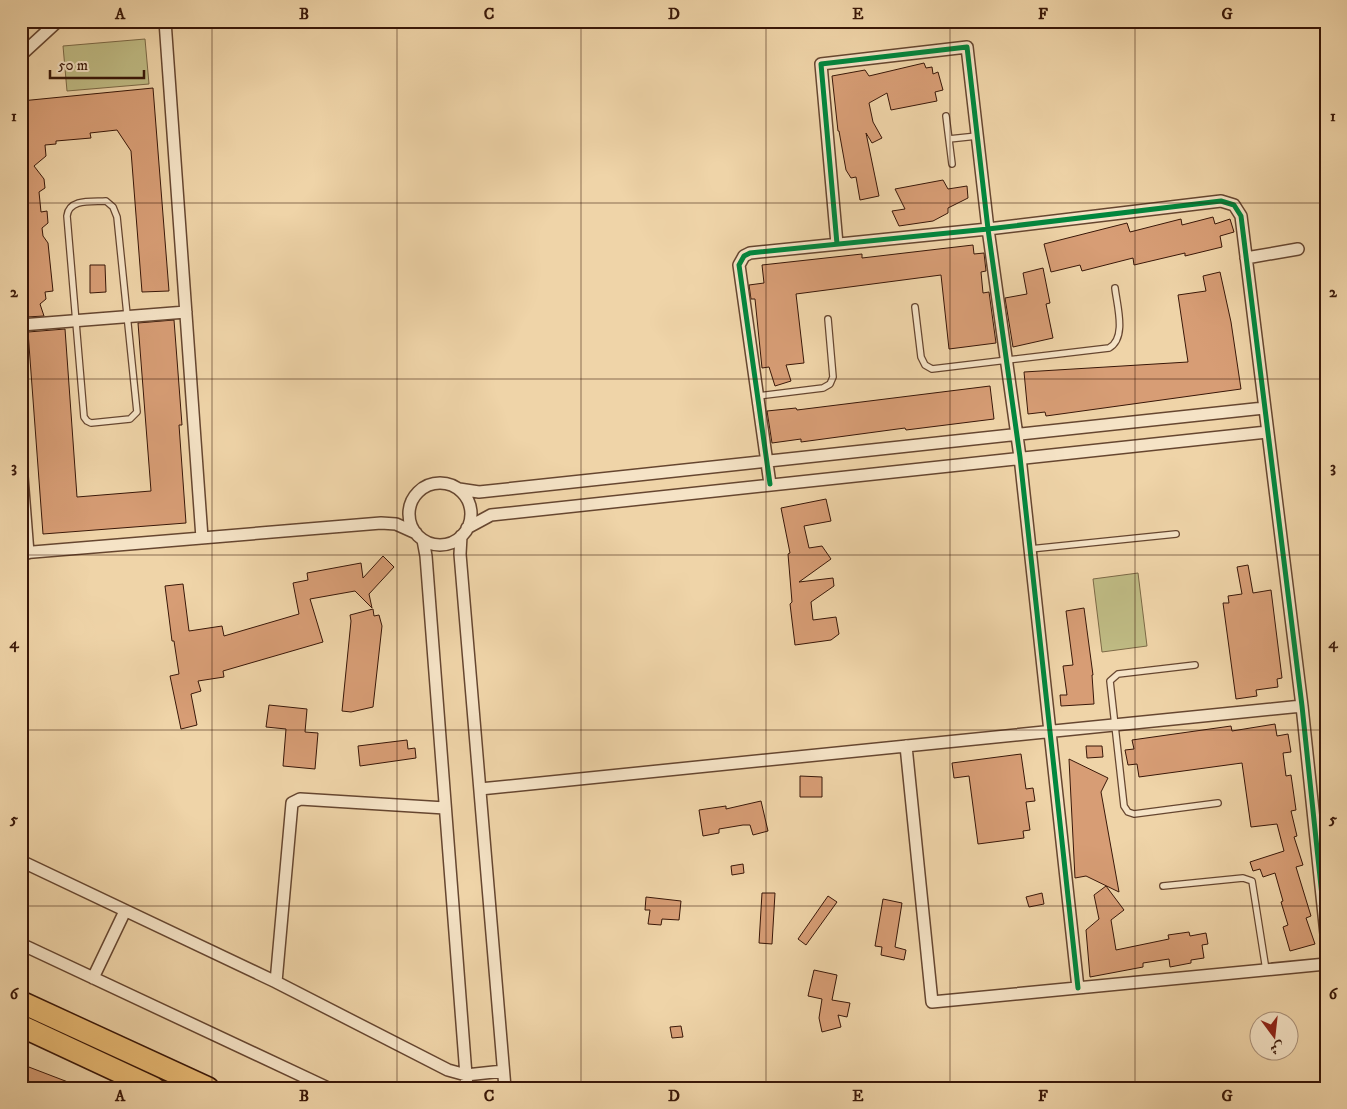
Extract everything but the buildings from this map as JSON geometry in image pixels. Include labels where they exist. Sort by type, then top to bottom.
[{"type":"highway","points":[[21,1002],[208,1088]]},
{"type":"highway","points":[[21,1026],[123,1080],[154,1088]]},
{"type":"street","points":[[21,55],[58,21]]},
{"type":"street","points":[[165,21],[202,538]]},
{"type":"street","points":[[837,244],[820,64],[968,47],[988,229],[1020,458],[1078,988]]},
{"type":"street","points":[[770,484],[740,261],[750,253],[988,229],[1225,201],[1237,208],[1241,216],[1302,706],[1326,934]]},
{"type":"street","points":[[1246,258],[1298,249]]},
{"type":"street","points":[[21,325],[186,312]]},
{"type":"street","points":[[459,490],[479,492],[1264,408]]},
{"type":"street","points":[[1221,413],[1224,435]]},
{"type":"street","points":[[21,464],[25,553],[381,523],[396,524],[419,536],[442,544],[491,515],[1224,435],[1267,432]]},
{"type":"street","points":[[381,523],[397,516],[410,505],[421,489],[430,485],[450,485],[466,497],[470,507],[470,518],[464,532],[460,554],[505,1088]]},
{"type":"street","points":[[410,505],[411,525],[419,536],[426,556],[467,1088]]},
{"type":"street","points":[[480,789],[1302,706]]},
{"type":"street","points":[[906,746],[932,1002],[1326,964]]},
{"type":"street","points":[[276,982],[292,803],[300,799],[446,808]]},
{"type":"street","points":[[21,861],[276,982],[440,1066],[466,1075],[503,1071]]},
{"type":"street","points":[[93,978],[125,911]]},
{"type":"street","points":[[21,944],[328,1088]]},
{"type":"lane","points":[[946,116],[952,164]]},
{"type":"lane","points":[[949,139],[978,136]]},
{"type":"lane","points":[[106,201],[116,212],[127,316],[137,412],[130,419],[91,423],[84,417],[67,216],[72,205],[106,201]]},
{"type":"lane","points":[[915,307],[921,358],[932,369],[1104,349],[1113,346],[1120,333],[1115,288]]},
{"type":"lane","points":[[758,396],[823,388],[830,384],[833,376],[828,319]]},
{"type":"lane","points":[[1030,549],[1176,534]]},
{"type":"lane","points":[[1195,665],[1115,676],[1109,686],[1124,806],[1128,812],[1134,814],[1218,803]]},
{"type":"lane","points":[[1163,886],[1243,878],[1252,882],[1266,970]]},
{"type":"shaded area","points":[[117,21],[148,21],[149,23],[117,26]]},
{"type":"shaded area","points":[[145,39],[149,84],[67,91],[63,46]]},
{"type":"shaded area","points":[[1138,573],[1147,646],[1102,652],[1093,579]]},
{"type":"cycle path","points":[[837,244],[821,64],[967,47],[988,229],[1020,457],[1078,988]]},
{"type":"cycle path","points":[[770,484],[739,265],[744,256],[750,253],[988,229],[1221,201],[1234,205],[1241,216],[1302,706],[1326,934]]}]
